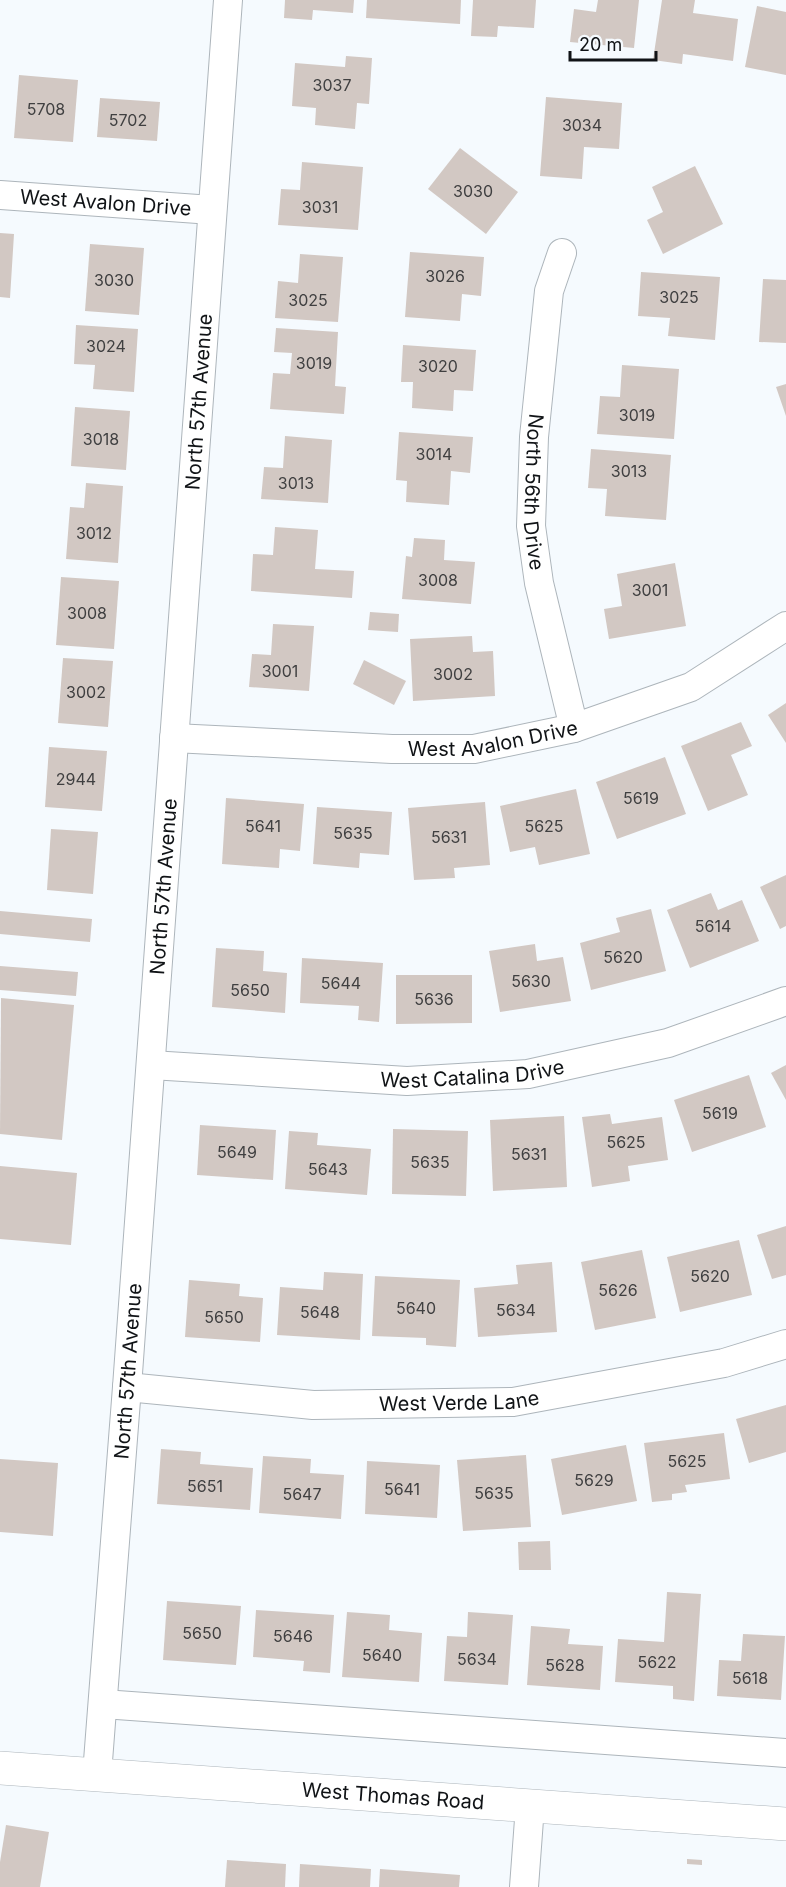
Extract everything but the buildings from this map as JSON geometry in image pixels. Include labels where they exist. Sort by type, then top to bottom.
[{"type":"main road","name":"West Thomas Road","points":[[0,1768],[786,1824]]},
{"type":"street","name":"North 57th Avenue","points":[[97,1774],[228,0]]},
{"type":"street","name":"West Avalon Drive","points":[[0,195],[212,210]]},
{"type":"street","name":"North 56th Drive","points":[[562,253],[549,291],[534,437],[531,526],[539,582],[574,728]]},
{"type":"street","name":"West Avalon Drive","points":[[174,738],[392,749],[474,749],[574,728],[691,687],[786,626]]},
{"type":"street","name":"West Catalina Drive","points":[[151,1065],[407,1081],[528,1074],[668,1043],[786,1001]]},
{"type":"street","name":"West Verde Lane","points":[[127,1387],[314,1405],[513,1402],[724,1363],[786,1344]]},
{"type":"street","points":[[103,1704],[786,1753]]},
{"type":"street","points":[[524,1887],[530,1806]]}]
